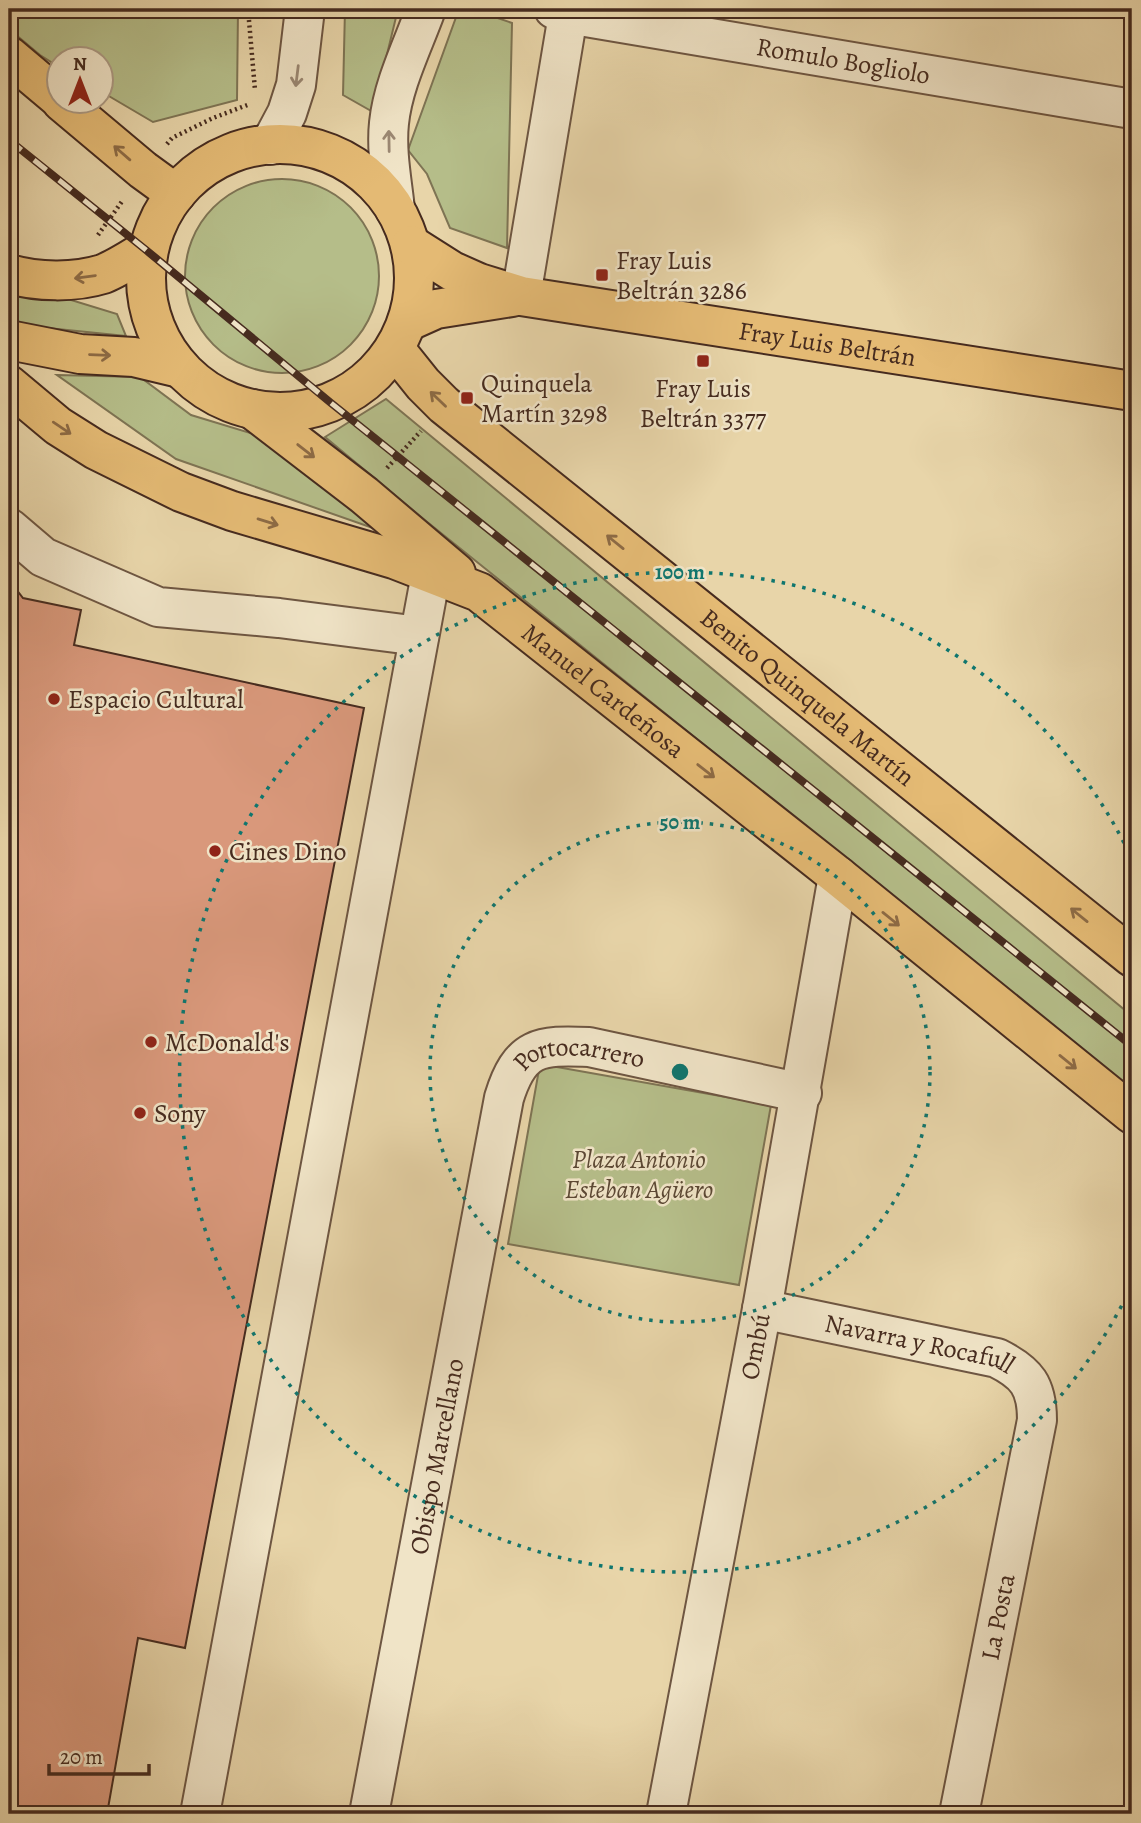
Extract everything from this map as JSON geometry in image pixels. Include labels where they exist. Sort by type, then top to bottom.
[{"type":"main road","points":[[9,56],[46,87]]},
{"type":"main road","points":[[80,116],[143,170],[176,194]]},
{"type":"main road","points":[[271,145],[305,147],[341,159],[372,180],[396,209],[411,245],[414,284],[401,335],[380,368],[355,392],[331,402],[286,412],[252,409],[220,398],[199,385],[180,368],[159,336],[152,318],[145,281],[146,250],[166,208],[176,194],[192,178],[220,158],[253,147],[271,145]]},
{"type":"main road","points":[[411,245],[452,271],[521,296]]},
{"type":"main road","points":[[9,274],[48,280],[93,276],[114,269],[146,250]]},
{"type":"main road","points":[[401,335],[436,309],[521,296]]},
{"type":"main road","name":"Fray Luis Beltrán","points":[[521,296],[1132,391]]},
{"type":"main road","name":"Benito Quinquela Martín","points":[[401,335],[423,384],[444,405],[1132,957]]},
{"type":"main road","points":[[9,340],[80,354],[134,356],[180,368]]},
{"type":"main road","name":"Manuel Cardeñosa","points":[[9,385],[58,426],[96,450],[181,492],[232,511],[394,559],[479,592],[838,876],[1132,1114]]},
{"type":"main road","points":[[252,409],[364,495],[479,592]]},
{"type":"street","points":[[271,145],[287,113],[296,85],[305,9]]},
{"type":"street","points":[[396,209],[389,122],[426,9]]},
{"type":"street","points":[[521,296],[564,10]]},
{"type":"street","name":"Romulo Bogliolo","points":[[564,10],[1132,109]]},
{"type":"street","points":[[9,528],[43,557],[158,607],[279,618],[419,636]]},
{"type":"street","points":[[200,1814],[431,574]]},
{"type":"street","name":"Ombú","points":[[666,1814],[802,1093],[838,876]]},
{"type":"street","name":"Portocarrero","points":[[504,1098],[511,1073],[530,1052],[556,1045],[589,1047],[802,1093]]},
{"type":"street","name":"Obispo Marcellano","points":[[369,1814],[504,1098]]},
{"type":"street","name":"Navarra y Rocafull","points":[[762,1309],[997,1358],[1016,1367],[1031,1383],[1037,1404],[1037,1420]]},
{"type":"street","name":"La Posta","points":[[959,1814],[1037,1420]]},
{"type":"path","points":[[364,495],[423,429]]},
{"type":"green space","points":[[9,9],[238,9],[237,100],[153,122],[116,100],[116,46],[46,46],[46,59],[9,29]]},
{"type":"green space","points":[[345,9],[398,9],[373,112],[343,95]]},
{"type":"green space","points":[[459,9],[471,9],[512,23],[507,248],[450,228],[427,174],[408,150]]},
{"type":"green space","points":[[282,179],[319,187],[350,208],[371,239],[379,276],[371,313],[350,344],[319,365],[282,373],[245,365],[214,344],[193,313],[185,276],[193,239],[214,208],[245,187]]},
{"type":"green space","points":[[9,281],[117,314],[126,336],[28,326],[9,318]]},
{"type":"green space","points":[[57,375],[140,377],[191,415],[270,439],[390,534],[176,459]]},
{"type":"green space","points":[[386,399],[1132,1016],[1132,1089],[325,437]]},
{"type":"green space","name":"Plaza Antonio Esteban Agüero","points":[[540,1064],[771,1105],[739,1285],[508,1244]]},
{"type":"building","points":[[9,580],[23,598],[81,610],[74,645],[364,708],[185,1648],[138,1638],[107,1814],[9,1814]]},
{"type":"railway","points":[[9,140],[331,403],[1132,1046]]},
{"type":"place","name":"Fray Luis Beltrán 3286","points":[[602,275]]},
{"type":"place","name":"Fray Luis Beltrán 3377","points":[[703,361]]},
{"type":"place","name":"Quinquela Martín 3298","points":[[467,398]]},
{"type":"place","name":"Espacio Cultural","points":[[54,699]]},
{"type":"place","name":"Cines Dino","points":[[215,851]]},
{"type":"place","name":"McDonald's","points":[[151,1042]]},
{"type":"place","name":"Sony","points":[[140,1113]]}]
